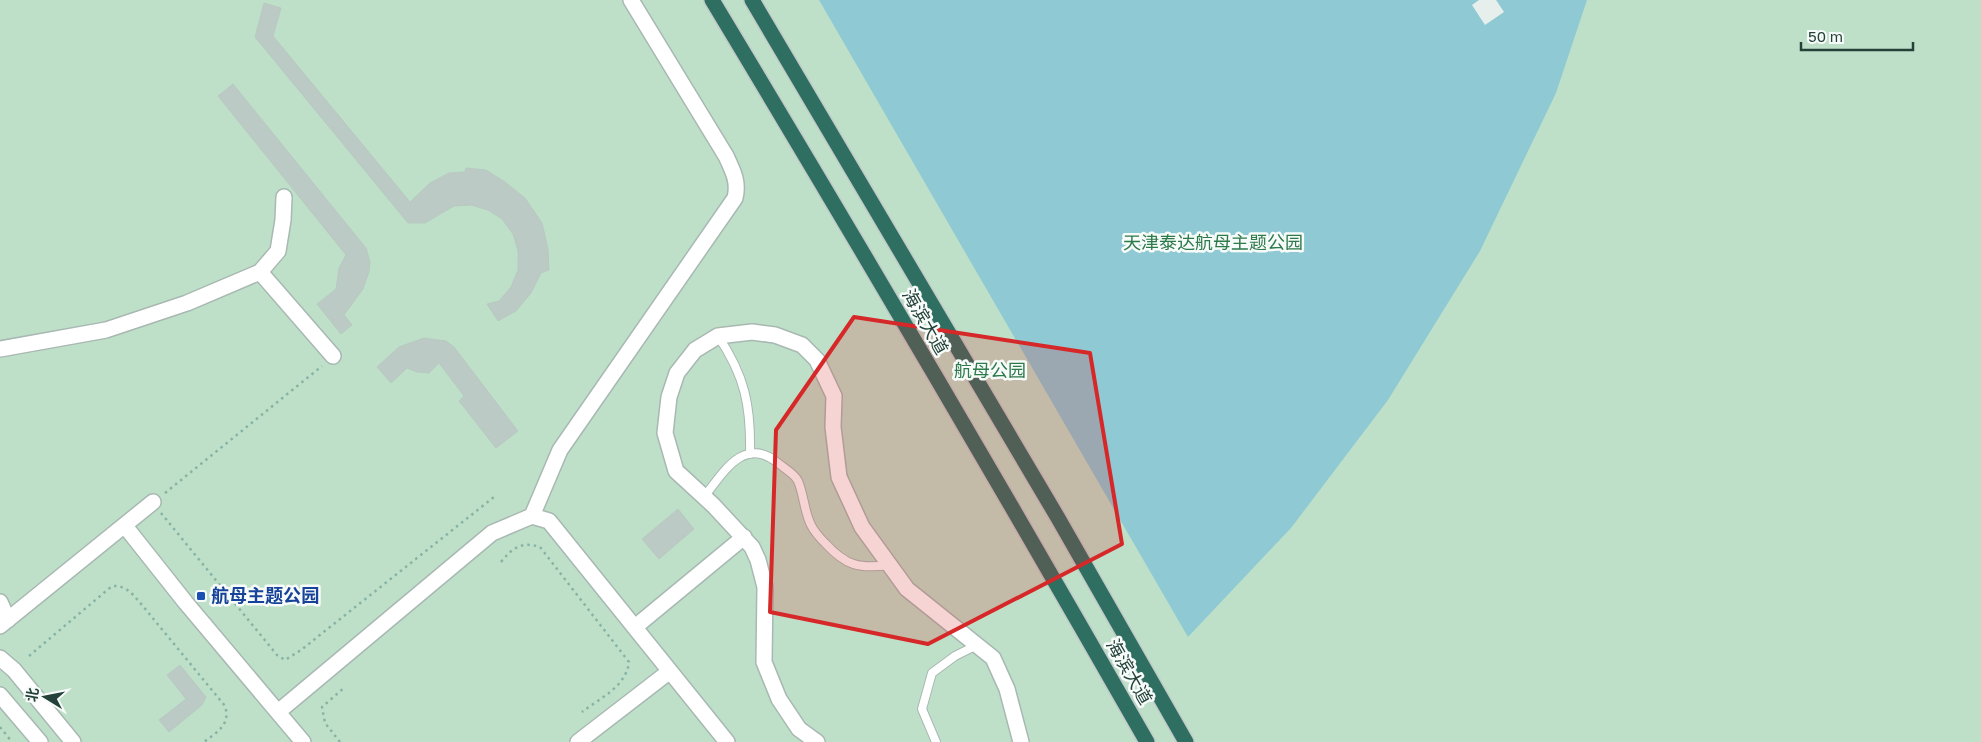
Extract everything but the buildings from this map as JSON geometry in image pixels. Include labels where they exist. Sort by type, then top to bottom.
[{"type":"highway","name":"海滨大道","points":[[712,0],[1024,526],[1147,742]]},
{"type":"highway","name":"海滨大道","points":[[752,0],[1058,518],[1186,742]]},
{"type":"street","points":[[532,516],[560,450],[735,198],[737,188],[736,177],[726,156],[631,0]]},
{"type":"street","points":[[0,348],[106,330],[187,303],[260,272],[278,252],[283,220],[284,197]]},
{"type":"street","points":[[260,272],[333,356]]},
{"type":"street","points":[[818,742],[799,729],[779,699],[764,662],[765,587],[758,560],[752,547],[704,497],[676,472],[665,433],[669,397],[677,373],[695,350],[718,336],[752,332],[775,335],[802,345],[817,360],[834,396],[833,427],[839,477],[862,528],[907,589],[993,658],[1007,689],[1021,742]]},
{"type":"street","points":[[0,602],[4,623],[153,502]]},
{"type":"street","points":[[278,712],[492,533],[532,516],[550,521],[727,742]]},
{"type":"street","points":[[125,526],[170,583],[303,742]]},
{"type":"street","points":[[635,627],[744,537]]},
{"type":"street","points":[[0,658],[14,670],[74,742]]},
{"type":"street","points":[[578,742],[670,671]]},
{"type":"street","points":[[0,695],[40,742]]},
{"type":"lane","points":[[718,336],[728,350],[745,391],[749,416],[750,454]]},
{"type":"lane","points":[[704,497],[730,465],[742,455],[756,453],[772,458],[797,479],[812,527],[840,558],[869,568],[890,565]]},
{"type":"lane","points":[[936,742],[922,709],[932,673],[955,656],[977,645]]},
{"type":"path","points":[[333,356],[153,502],[277,655],[285,660],[309,644],[494,497]]},
{"type":"path","points":[[501,562],[517,546],[528,544],[540,547],[629,662],[626,677],[620,684],[582,712]]},
{"type":"path","points":[[29,656],[112,586],[128,589],[225,706],[228,714],[227,721],[222,728],[204,742]]},
{"type":"path","points":[[340,742],[325,723],[322,707],[345,687]]},
{"type":"path","points":[[0,727],[12,742]]},
{"type":"highlighted area","points":[[854,317],[1090,353],[1122,544],[928,644],[770,612],[776,430]]},
{"type":"green space","name":"航母公园","points":[[0,0],[1981,0],[1981,742],[0,742]]},
{"type":"water","name":"天津泰达航母主题公园","points":[[819,0],[1587,0],[1556,93],[1480,251],[1388,400],[1291,528],[1188,637]]},
{"type":"pier","points":[[1479,0],[1496,0],[1504,12],[1485,25],[1472,5]]},
{"type":"place","name":"航母主题公园","points":[[201,596]]}]
